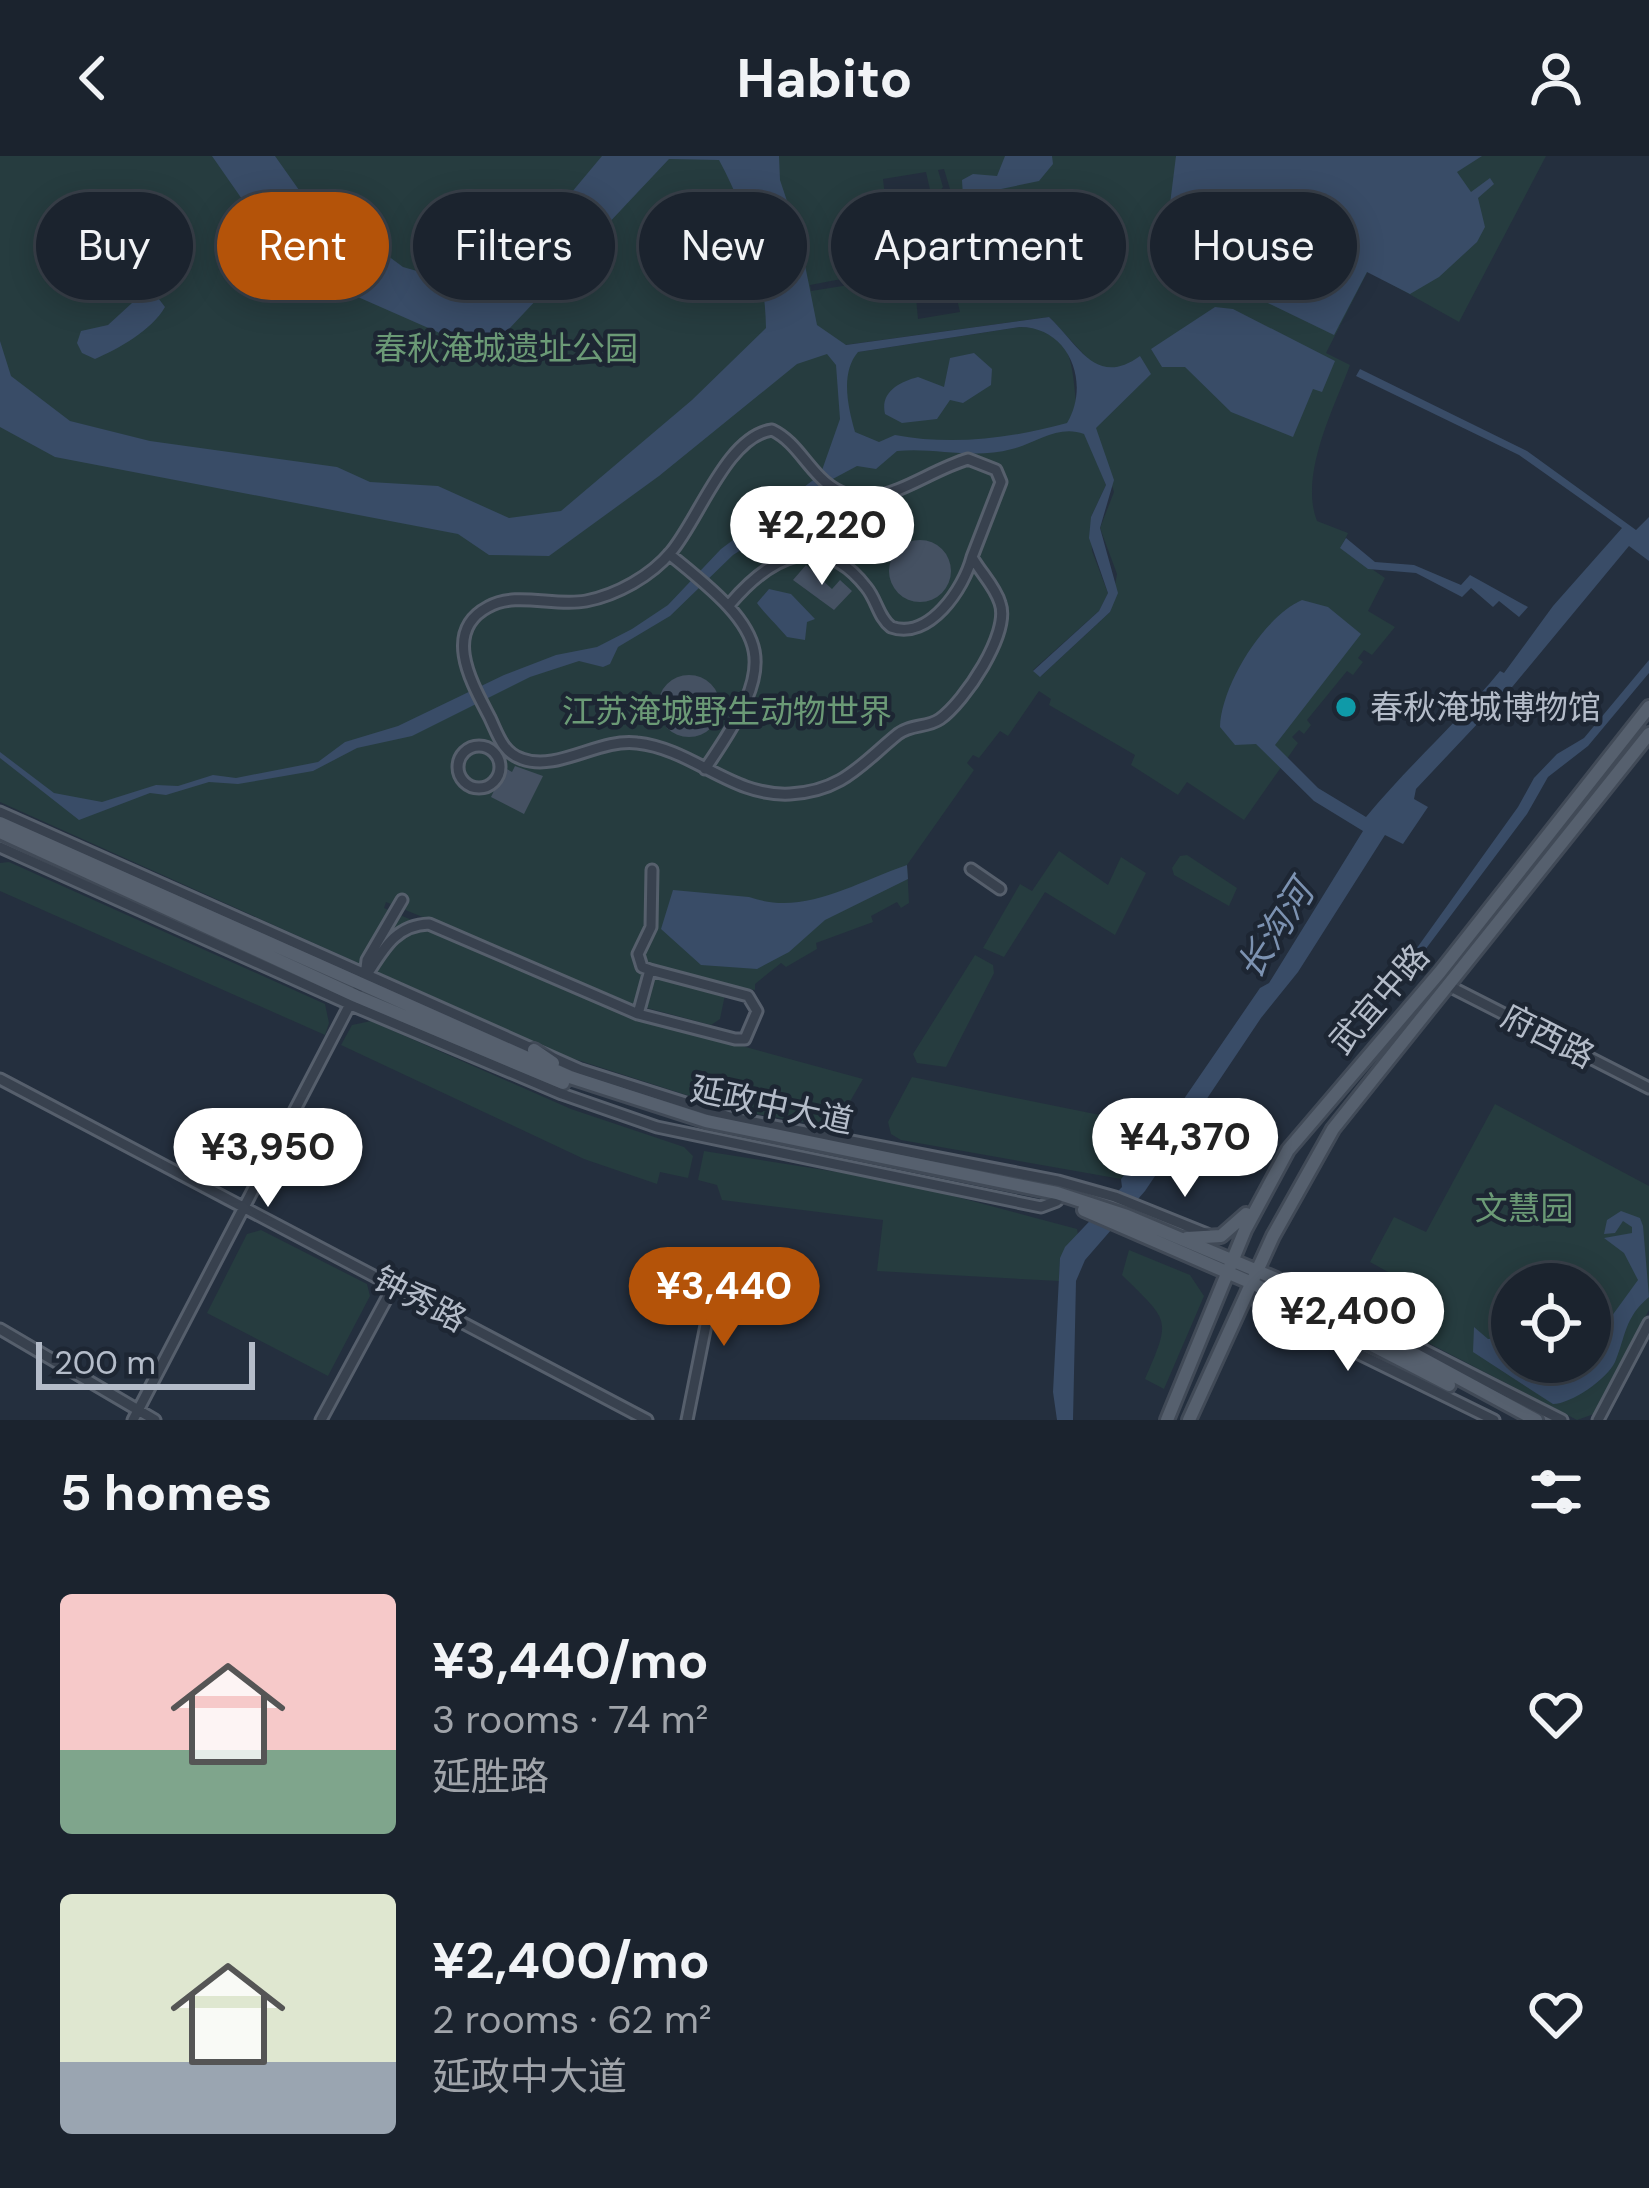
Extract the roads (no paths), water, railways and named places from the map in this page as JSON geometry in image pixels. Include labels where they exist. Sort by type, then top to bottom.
[{"type":"main road","name":"武宜中路","points":[[1167,1420],[1264,1188],[1299,1135],[1440,972],[1649,707]]},
{"type":"main road","name":"武宜中路","points":[[1190,1420],[1254,1278],[1333,1129],[1649,734]]},
{"type":"main road","name":"延政中大道","points":[[4,828],[358,991],[636,1109],[706,1128],[1057,1197]]},
{"type":"main road","name":"延政中大道","points":[[358,991],[573,1078],[706,1120],[1129,1215],[1230,1268]]},
{"type":"main road","points":[[534,1050],[573,1078]]},
{"type":"main road","points":[[1172,1236],[1215,1238],[1231,1232],[1264,1188]]},
{"type":"main road","name":"延政中大道","points":[[1129,1215],[1519,1420]]},
{"type":"main road","name":"延政中大道","points":[[1254,1278],[1274,1278],[1536,1420]]},
{"type":"street","points":[[460,777],[475,787],[488,785],[500,769],[499,750],[461,655],[467,628],[483,608],[508,599],[536,604],[586,601],[632,585],[669,554],[727,463],[758,431],[785,436],[832,487],[862,501],[968,459],[996,470],[1001,482],[997,495],[958,589],[937,614],[914,629],[891,628],[861,580],[811,550],[798,553],[742,589],[730,604]]},
{"type":"street","points":[[669,554],[730,604],[751,632],[758,668],[737,723],[705,770]]},
{"type":"street","points":[[452,787],[460,777],[458,762],[466,750],[479,746],[544,762],[636,742],[657,746],[757,793],[825,788],[860,771],[905,729],[933,723],[950,711],[1002,626],[1001,605],[972,556]]},
{"type":"street","points":[[4,828],[358,991],[632,1088],[733,1118],[1115,1197],[1129,1215],[1215,1238]]},
{"type":"street","points":[[971,869],[1000,889]]},
{"type":"street","points":[[135,1415],[358,991],[395,934],[411,925],[429,924],[638,1014],[745,1039],[757,1010],[748,996],[642,967],[638,954],[651,927],[652,870]]},
{"type":"street","points":[[358,991],[368,960],[402,900]]},
{"type":"street","points":[[638,1014],[650,970]]},
{"type":"street","name":"府西路","points":[[1447,985],[1649,1088]]},
{"type":"street","name":"钟秀路","points":[[0,1078],[647,1420]]},
{"type":"street","points":[[687,1420],[717,1270]]},
{"type":"street","points":[[1254,1278],[1258,1305],[1494,1420]]},
{"type":"street","points":[[1274,1278],[1368,1317],[1562,1420]]},
{"type":"street","points":[[321,1420],[394,1285]]},
{"type":"street","points":[[1598,1420],[1649,1323]]},
{"type":"street","points":[[0,1329],[135,1415],[155,1420]]},
{"type":"water","points":[[212,156],[275,156],[299,190],[237,192]]},
{"type":"water","points":[[602,156],[779,156],[784,192],[734,192],[719,160],[669,159],[615,216],[615,192],[572,192]]},
{"type":"water","points":[[1005,156],[1052,156],[1053,164],[1039,181],[963,192],[962,180],[973,174],[997,176]]},
{"type":"water","points":[[1176,156],[1482,156],[1457,172],[1471,192],[1490,178],[1494,184],[1478,198],[1485,227],[1477,242],[1439,277],[1410,294],[1367,272],[1357,291],[1357,192],[1172,192]]},
{"type":"water","points":[[389,257],[413,270],[413,300],[536,300],[508,330],[467,345],[365,300],[389,300]]},
{"type":"water","points":[[807,275],[817,325],[846,345],[1049,317],[1100,365],[1125,365],[1140,356],[1151,374],[1096,428],[1114,480],[1100,528],[1118,593],[1110,612],[1040,677],[1033,671],[1099,611],[1108,593],[1089,538],[1091,517],[1106,485],[1084,434],[1057,433],[997,452],[897,451],[876,469],[857,466],[829,481],[821,473],[840,419],[836,365],[827,354],[797,364],[659,476],[549,556],[489,555],[458,534],[55,457],[0,427],[0,341],[11,376],[70,421],[150,441],[337,467],[370,482],[438,486],[509,518],[561,511],[692,400],[766,328],[763,300],[807,300]],"holes":[[[1020,327],[1051,336],[1063,347],[1076,375],[1077,391],[1067,423],[960,440],[895,435],[879,442],[855,432],[847,380],[858,352]]]},
{"type":"water","points":[[160,300],[165,307],[124,344],[95,359],[82,353],[77,343],[81,331],[108,325],[132,303]]},
{"type":"water","points":[[1262,300],[1352,300],[1334,335]]},
{"type":"water","points":[[1215,307],[1233,309],[1335,361],[1322,392],[1313,389],[1293,437],[1231,412],[1185,367],[1162,367],[1151,349]]},
{"type":"water","points":[[974,353],[992,369],[991,385],[963,403],[950,400],[937,419],[902,423],[885,414],[885,400],[898,385],[918,377],[944,387],[950,358]]},
{"type":"water","points":[[1360,369],[1527,451],[1636,530],[1649,517],[1649,561],[1629,546],[1513,686],[1416,789],[1414,799],[1428,807],[1403,844],[1385,835],[1298,972],[1261,1018],[1145,1191],[1085,1260],[1076,1281],[1073,1420],[1057,1420],[1053,1392],[1060,1258],[1065,1247],[1122,1187],[1121,1179],[1164,1128],[1260,988],[1269,983],[1363,831],[1314,801],[1256,744],[1235,745],[1220,727],[1228,692],[1247,655],[1273,621],[1302,600],[1328,607],[1361,634],[1275,745],[1318,788],[1366,817],[1500,671],[1504,673],[1553,606],[1622,528],[1519,455],[1356,376]]},
{"type":"water","points":[[816,478],[824,488],[776,528],[733,555],[670,616],[618,647],[610,664],[603,667],[579,661],[530,677],[412,736],[357,748],[313,771],[238,784],[209,782],[166,795],[150,793],[79,820],[0,758],[0,752],[54,793],[102,802],[156,785],[178,786],[213,775],[236,778],[318,762],[345,742],[398,726],[504,675],[556,655],[597,647],[632,629],[668,605],[721,549]]},
{"type":"water","points":[[1346,538],[1375,562],[1414,565],[1461,585],[1470,575],[1528,607],[1519,617],[1499,601],[1493,607],[1471,588],[1462,597],[1416,573],[1368,569],[1340,548]]},
{"type":"water","points":[[769,589],[791,594],[815,619],[807,622],[805,640],[787,637],[757,603]]},
{"type":"water","points":[[1649,660],[1649,673],[1588,746],[1548,777],[1527,814],[1416,962],[1409,959],[1534,778],[1557,754],[1584,738]]},
{"type":"water","points":[[907,865],[908,879],[825,920],[789,952],[757,969],[701,965],[661,929],[673,890],[788,903],[827,896]]},
{"type":"water","points":[[1621,1211],[1640,1218],[1649,1297],[1630,1320],[1611,1367],[1611,1317],[1638,1280],[1624,1253],[1604,1238],[1632,1233],[1632,1227],[1623,1221],[1615,1233],[1604,1234],[1607,1220]]},
{"type":"water","points":[[1474,1327],[1488,1339],[1491,1364],[1473,1352]]},
{"type":"water","points":[[1521,1383],[1597,1383],[1553,1404]]},
{"type":"place","name":"春秋淹城博物馆","points":[[1346,707]]},
{"type":"park label","name":"春秋淹城遗址公园","points":[[506,348]]},
{"type":"park label","name":"江苏淹城野生动物世界","points":[[727,711]]},
{"type":"park label","name":"文慧园","points":[[1524,1208]]},
{"type":"water label","name":"长沟河","points":[[1275,930]]}]
